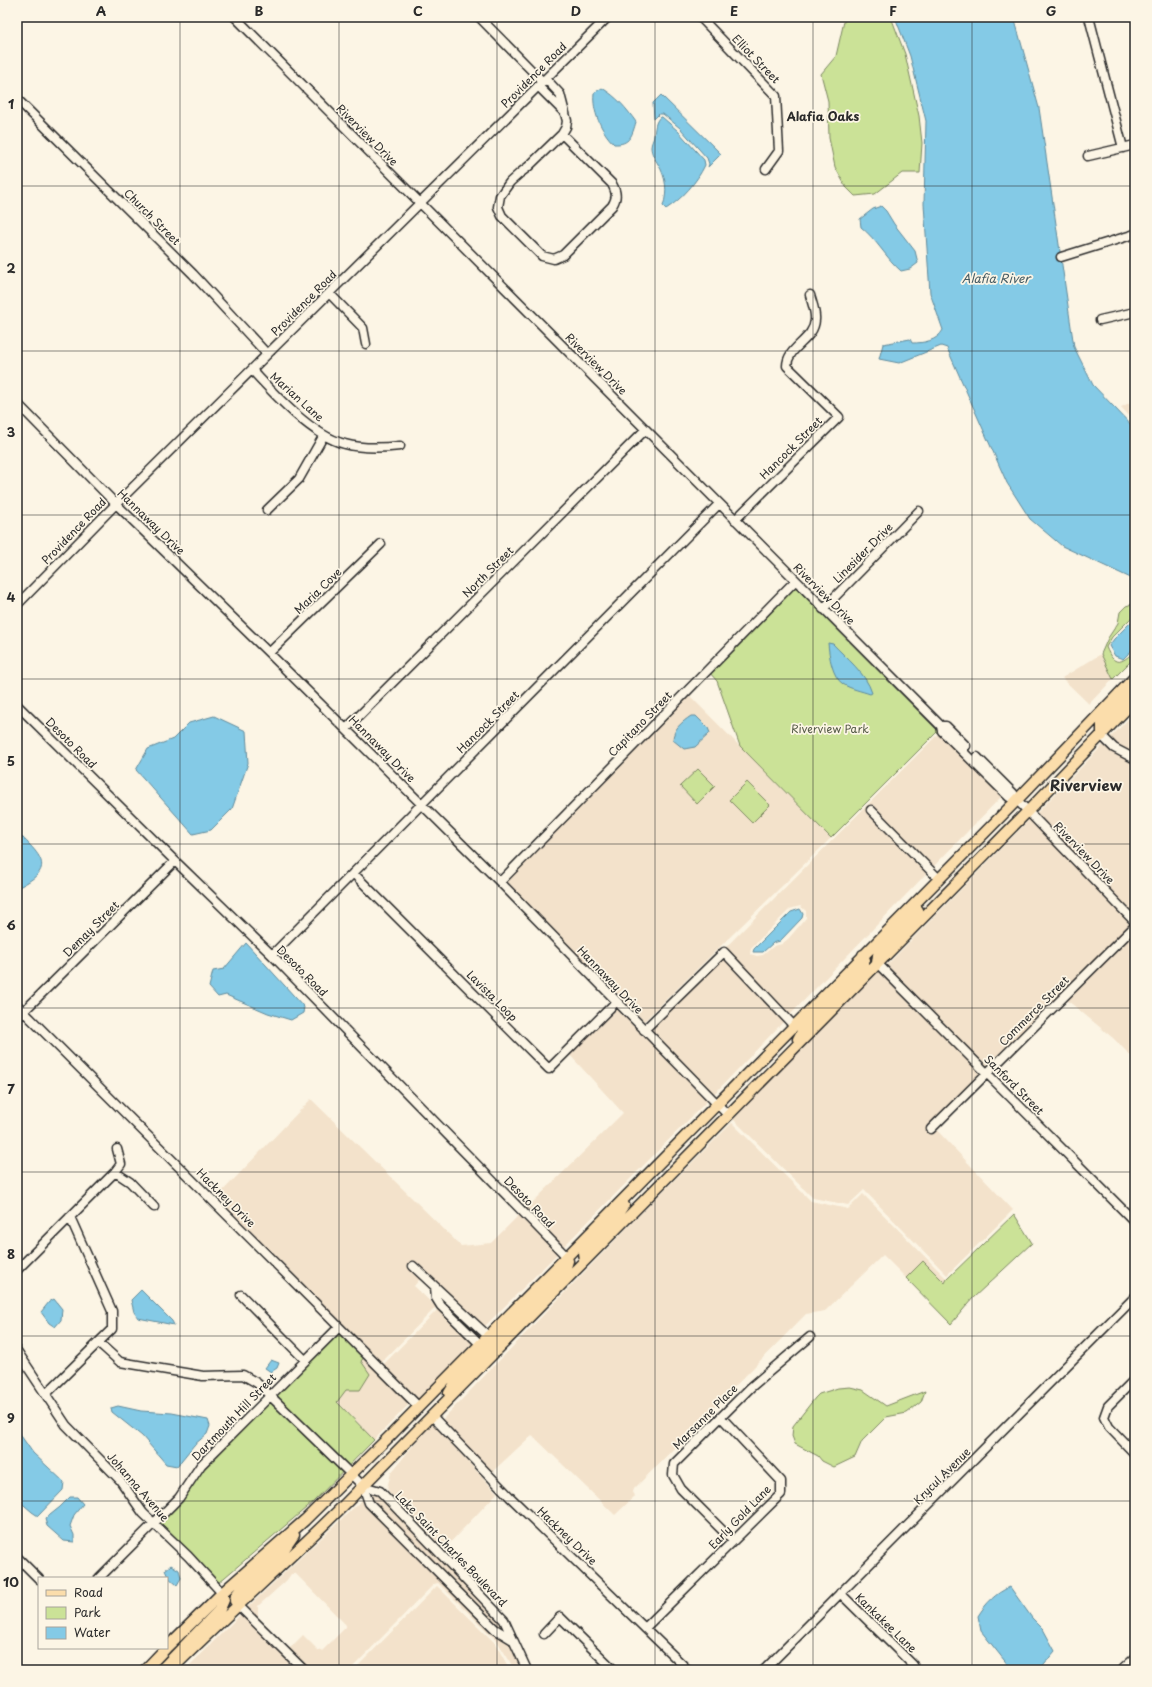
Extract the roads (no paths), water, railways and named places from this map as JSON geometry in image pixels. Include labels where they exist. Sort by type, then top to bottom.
[{"type":"main road","points":[[1102,736],[1102,722],[1130,693],[1135,678]]},
{"type":"main road","points":[[168,1647],[222,1593],[305,1520],[352,1475],[1017,800],[1135,678]]},
{"type":"main road","points":[[171,1670],[238,1604],[291,1557],[363,1486],[1102,736],[1135,700]]},
{"type":"main road","points":[[877,963],[881,948],[922,906],[930,888]]},
{"type":"main road","points":[[795,1046],[805,1026],[862,967],[865,960],[863,956]]},
{"type":"main road","points":[[585,1260],[584,1252],[613,1221],[630,1192]]},
{"type":"main road","points":[[512,1335],[527,1308],[565,1270],[568,1261],[567,1257]]},
{"type":"main road","points":[[497,1350],[494,1345],[495,1341],[517,1318],[529,1295]]},
{"type":"main road","points":[[442,1405],[457,1380],[486,1350],[488,1345],[488,1336]]},
{"type":"main road","points":[[238,1604],[235,1601],[236,1595],[283,1551],[305,1520]]},
{"type":"main road","points":[[161,1670],[220,1609],[224,1600],[222,1593]]},
{"type":"main road","points":[[145,1670],[166,1649]]},
{"type":"street","name":"Riverview Drive","points":[[235,17],[941,726],[942,731],[1009,797],[1017,800],[1028,811],[1135,922]]},
{"type":"street","points":[[479,17],[542,82],[565,113],[567,120],[566,127],[562,134],[510,182],[498,201],[498,207],[502,216],[542,256],[554,259],[563,255],[612,206],[616,196],[616,190],[612,184],[562,134]]},
{"type":"street","name":"Providence Road","points":[[17,605],[116,504],[608,17]]},
{"type":"street","name":"Elliot Street","points":[[700,17],[776,96],[779,151],[766,169]]},
{"type":"street","points":[[1089,17],[1124,148]]},
{"type":"street","name":"Church Street","points":[[17,99],[193,274],[267,354]]},
{"type":"street","points":[[1088,156],[1135,145]]},
{"type":"street","points":[[1061,257],[1135,234]]},
{"type":"street","points":[[329,293],[363,328],[366,344]]},
{"type":"street","name":"Hancock Street","points":[[735,520],[839,417],[786,366],[787,358],[810,332],[815,321],[810,295]]},
{"type":"street","points":[[1100,320],[1135,312]]},
{"type":"street","name":"Marian Lane","points":[[252,370],[300,418],[324,435],[345,444],[381,448],[400,446]]},
{"type":"street","name":"Hannaway Drive","points":[[17,403],[116,504],[270,653],[500,882],[728,1115]]},
{"type":"street","name":"North Street","points":[[346,729],[645,430]]},
{"type":"street","points":[[268,510],[299,479],[324,435]]},
{"type":"street","name":"Hancock Street","points":[[272,955],[719,504]]},
{"type":"street","name":"Linesider Drive","points":[[823,609],[919,512]]},
{"type":"street","name":"Maria Cove","points":[[270,653],[381,544]]},
{"type":"street","name":"Capitano Street","points":[[500,882],[795,581]]},
{"type":"street","name":"Desoto Road","points":[[17,705],[174,861],[272,955],[567,1257]]},
{"type":"street","points":[[1102,736],[1114,748],[1135,758]]},
{"type":"street","points":[[871,810],[938,879]]},
{"type":"street","name":"Demay Street","points":[[17,1018],[174,861]]},
{"type":"street","name":"Lavista Loop","points":[[353,873],[549,1069],[616,1002]]},
{"type":"street","name":"Commerce Street","points":[[932,1129],[1135,926]]},
{"type":"street","points":[[644,1030],[724,952],[794,1026]]},
{"type":"street","name":"Sanford Street","points":[[877,963],[1135,1222]]},
{"type":"street","name":"Hackney Drive","points":[[17,1005],[419,1407]]},
{"type":"street","points":[[17,1270],[115,1172],[121,1164],[117,1149]]},
{"type":"street","points":[[115,1172],[130,1182],[154,1207]]},
{"type":"street","points":[[46,1394],[112,1329],[112,1312],[70,1217]]},
{"type":"street","points":[[413,1266],[488,1336]]},
{"type":"street","points":[[434,1287],[436,1298],[441,1306],[480,1344]]},
{"type":"street","points":[[241,1294],[305,1360]]},
{"type":"street","name":"Krycul Avenue","points":[[764,1670],[1135,1297]]},
{"type":"street","name":"Dartmouth Hill Street","points":[[100,1577],[178,1498],[201,1465],[339,1327]]},
{"type":"street","name":"Marsanne Place","points":[[733,1541],[681,1490],[673,1475],[674,1464],[750,1388],[810,1337]]},
{"type":"street","name":"Lake Saint Charles Boulevard","points":[[99,1343],[120,1362],[203,1376],[243,1375],[257,1383],[363,1486],[369,1503],[495,1629],[513,1640]]},
{"type":"street","name":"Johanna Avenue","points":[[17,1351],[66,1425],[120,1480],[143,1513],[153,1524],[188,1556],[222,1593]]},
{"type":"street","points":[[1135,1379],[1108,1406],[1104,1417],[1109,1427],[1135,1454]]},
{"type":"street","name":"Hackney Drive","points":[[432,1416],[510,1497],[688,1670]]},
{"type":"street","name":"Early Gold Lane","points":[[645,1628],[781,1494],[781,1481],[763,1460],[721,1417]]},
{"type":"street","name":"Lake Saint Charles Boulevard","points":[[363,1486],[380,1491],[504,1620],[527,1670]]},
{"type":"street","points":[[17,1557],[38,1579]]},
{"type":"street","name":"Kankakee Lane","points":[[840,1593],[913,1665],[915,1670]]},
{"type":"street","points":[[238,1604],[304,1670]]},
{"type":"street","points":[[544,1634],[560,1617],[614,1670]]},
{"type":"street","points":[[1122,1670],[1135,1658]]},
{"type":"water","name":"Alafia River","points":[[895,17],[1014,17],[1039,108],[1074,347],[1093,385],[1135,429],[1135,580],[1062,546],[1030,519],[1007,483],[947,348],[941,346],[899,363],[879,359],[883,344],[910,339],[912,343],[926,342],[937,337],[943,330],[930,293],[924,204],[926,121],[910,56]]},
{"type":"water","points":[[602,88],[621,103],[636,122],[632,135],[624,143],[614,144],[601,127],[598,120],[594,107],[594,93]]},
{"type":"water","points":[[661,95],[721,154],[708,167],[709,164],[707,158],[680,128],[663,114],[659,114],[654,119],[653,103]]},
{"type":"water","points":[[660,117],[662,117],[678,131],[704,160],[705,165],[698,178],[688,190],[666,209],[663,206],[666,190],[664,179],[661,169],[652,154],[651,147],[657,121]]},
{"type":"water","points":[[881,206],[915,251],[918,263],[910,269],[901,271],[861,227],[860,219],[873,209]]},
{"type":"water","points":[[1135,618],[1135,647],[1123,659],[1115,656],[1109,646]]},
{"type":"water","points":[[828,643],[833,644],[855,666],[865,679],[872,693],[870,694],[853,689],[839,681],[832,665]]},
{"type":"water","points":[[214,716],[246,731],[248,763],[232,809],[211,830],[193,834],[136,770],[148,749],[173,739],[189,723]]},
{"type":"water","points":[[691,716],[696,716],[708,728],[710,733],[695,747],[684,749],[673,740],[673,736],[679,726]]},
{"type":"water","points":[[22,837],[37,853],[42,865],[36,876],[17,888],[17,839]]},
{"type":"water","points":[[800,909],[803,914],[802,918],[780,941],[773,943],[763,952],[753,952],[754,949],[791,912]]},
{"type":"water","points":[[246,943],[304,1007],[303,1013],[291,1020],[268,1013],[226,995],[218,997],[209,987],[213,971],[224,969]]},
{"type":"water","points":[[141,1290],[172,1321],[174,1325],[138,1318],[134,1312],[131,1300]]},
{"type":"water","points":[[54,1299],[62,1309],[61,1320],[55,1327],[49,1323],[41,1312],[49,1302]]},
{"type":"water","points":[[271,1360],[279,1363],[277,1368],[271,1372],[265,1368]]},
{"type":"water","points":[[118,1406],[141,1411],[172,1413],[208,1420],[210,1426],[207,1434],[194,1445],[177,1466],[166,1464],[142,1436],[112,1412],[111,1408]]},
{"type":"water","points":[[19,1433],[33,1453],[64,1482],[63,1490],[38,1516],[17,1499],[17,1434]]},
{"type":"water","points":[[70,1497],[77,1497],[83,1504],[74,1515],[70,1526],[74,1535],[74,1542],[64,1541],[47,1526],[45,1519]]},
{"type":"water","points":[[171,1565],[179,1570],[181,1578],[177,1585],[168,1577],[165,1570]]},
{"type":"water","points":[[1010,1587],[1032,1618],[1043,1629],[1055,1651],[1039,1670],[1012,1670],[981,1631],[978,1616],[981,1611],[996,1595]]},
{"type":"district","name":"Alafia Oaks","points":[[823,117]]},
{"type":"district","name":"Riverview","points":[[1086,786]]},
{"type":"park label","name":"Riverview Park","points":[[830,729]]}]
